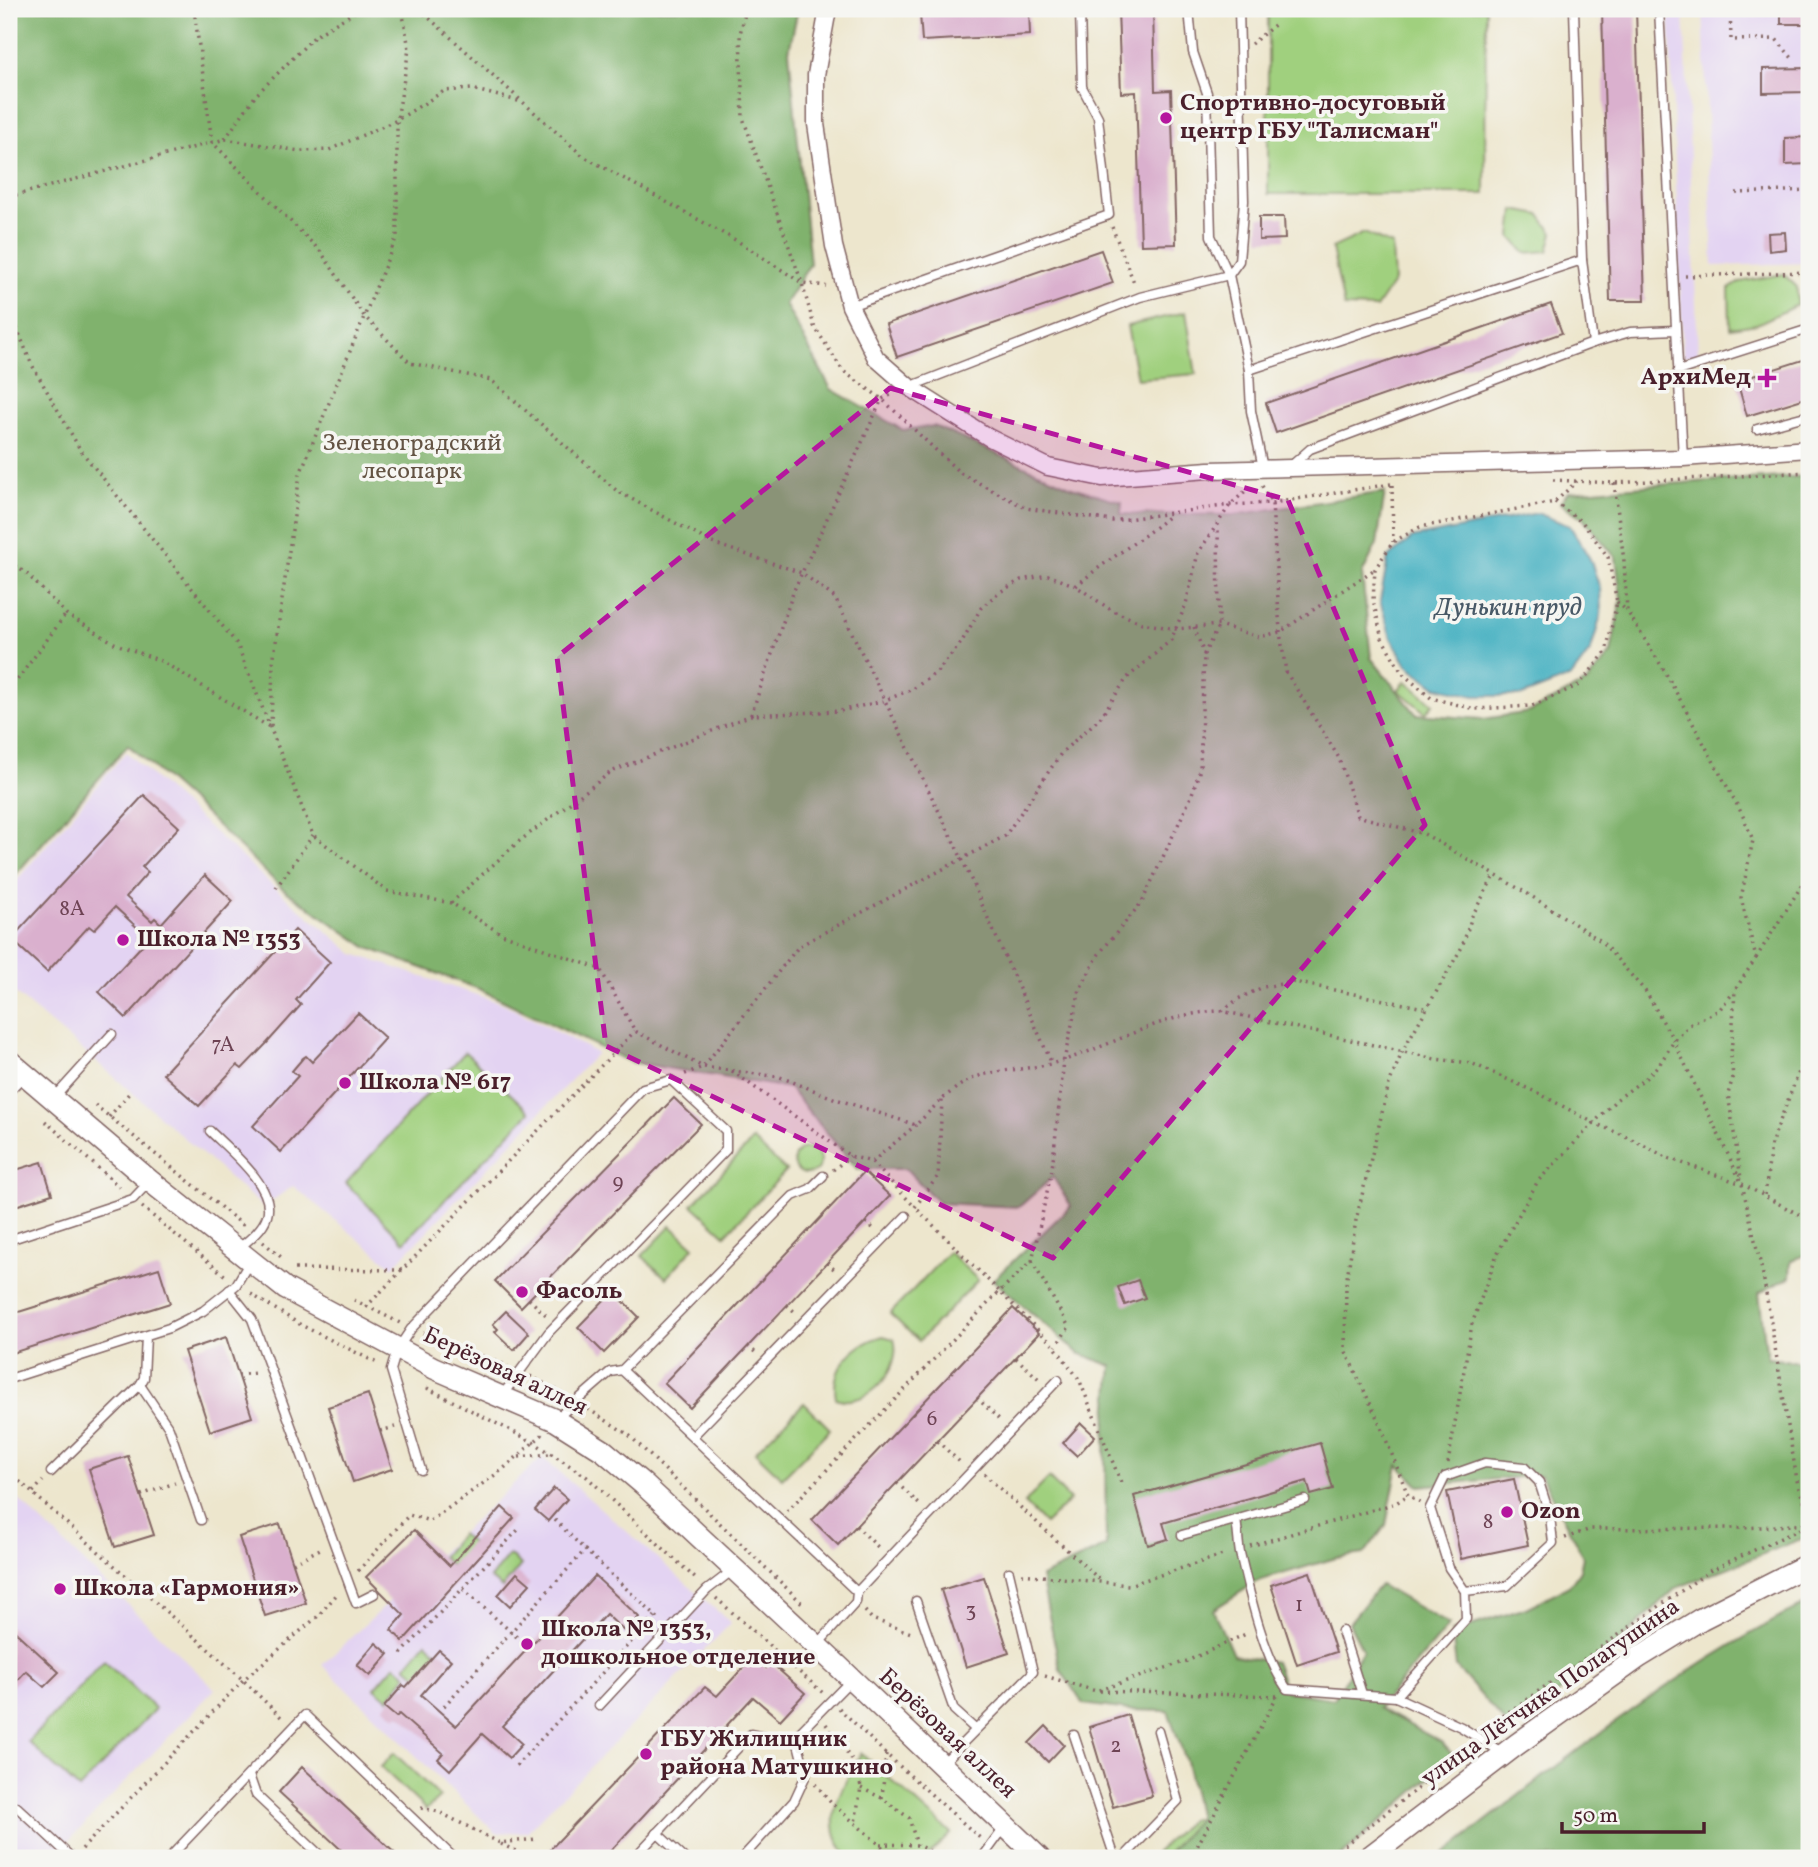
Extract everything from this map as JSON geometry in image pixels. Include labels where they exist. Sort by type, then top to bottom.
[{"type":"street","points":[[828,9],[816,75],[816,124],[834,246],[849,306],[876,358],[909,387],[989,437],[1048,467],[1102,478],[1263,468],[1684,458],[1809,449]]},
{"type":"street","name":"Берёзовая аллея","points":[[17,1068],[150,1181],[286,1289],[394,1360],[501,1397],[555,1420],[604,1451],[643,1484],[1039,1858]]},
{"type":"street","name":"улица Лётчика Полагушина","points":[[1368,1858],[1516,1745],[1639,1657],[1701,1619],[1809,1564]]},
{"type":"lane","points":[[849,306],[1109,215],[1098,117],[1082,87],[1080,9]]},
{"type":"lane","points":[[1189,9],[1193,52],[1207,93],[1210,236],[1229,275],[1250,370],[1251,411],[1263,468]]},
{"type":"lane","points":[[909,387],[1140,297],[1229,275],[1239,261],[1244,201],[1239,9]]},
{"type":"lane","points":[[1574,9],[1582,260],[1593,343]]},
{"type":"lane","points":[[1659,9],[1684,458]]},
{"type":"lane","points":[[1250,370],[1582,260]]},
{"type":"lane","points":[[1678,371],[1809,329]]},
{"type":"lane","points":[[1289,468],[1310,449],[1593,343],[1630,332],[1675,330]]},
{"type":"lane","points":[[1757,429],[1809,415]]},
{"type":"lane","points":[[54,1099],[112,1034]]},
{"type":"lane","points":[[9,1091],[17,1068]]},
{"type":"lane","points":[[421,1470],[394,1360],[411,1329],[643,1088],[671,1080],[726,1131],[726,1150],[555,1325],[501,1397]]},
{"type":"lane","points":[[9,1379],[169,1328],[203,1311],[233,1288],[244,1255],[267,1217],[269,1203],[257,1178],[211,1132]]},
{"type":"lane","points":[[555,1420],[610,1372],[622,1370],[793,1196],[810,1189],[823,1176]]},
{"type":"lane","points":[[9,1240],[133,1199],[150,1181]]},
{"type":"lane","points":[[693,1436],[906,1216]]},
{"type":"lane","points":[[233,1288],[252,1319],[356,1603],[374,1594]]},
{"type":"lane","points":[[51,1472],[140,1385],[144,1378],[146,1336]]},
{"type":"lane","points":[[622,1370],[780,1518],[856,1597]]},
{"type":"lane","points":[[816,1646],[889,1558],[1058,1380]]},
{"type":"lane","points":[[140,1385],[169,1428],[201,1520]]},
{"type":"lane","points":[[1396,1697],[1466,1619],[1465,1591],[1449,1568],[1430,1508],[1445,1477],[1485,1462],[1524,1467],[1539,1482],[1549,1516],[1553,1543],[1507,1586],[1465,1591]]},
{"type":"lane","points":[[1182,1535],[1306,1500]]},
{"type":"lane","points":[[1236,1520],[1240,1549],[1261,1628],[1274,1671],[1287,1689],[1396,1697],[1476,1735],[1498,1749],[1516,1745]]},
{"type":"lane","points":[[599,1706],[707,1590],[733,1570]]},
{"type":"lane","points":[[940,1765],[1033,1672],[1009,1572]]},
{"type":"lane","points":[[916,1601],[954,1710],[975,1729]]},
{"type":"lane","points":[[1342,1631],[1362,1695]]},
{"type":"lane","points":[[634,1858],[751,1734],[774,1739],[796,1736],[851,1680]]},
{"type":"lane","points":[[169,1858],[305,1715],[454,1858]]},
{"type":"lane","points":[[1123,1858],[1178,1801],[1158,1731]]},
{"type":"lane","points":[[1074,1735],[1115,1858]]},
{"type":"lane","points":[[742,1858],[794,1801],[806,1775],[796,1736]]},
{"type":"lane","points":[[249,1775],[256,1795],[323,1858]]},
{"type":"lane","points":[[17,1807],[73,1858]]},
{"type":"lane","points":[[982,1858],[1006,1825]]},
{"type":"lane","points":[[657,1833],[684,1858]]},
{"type":"path","points":[[194,9],[212,142],[321,252],[364,316],[411,363],[491,380],[617,491],[712,543],[802,573],[835,598],[962,859],[1052,1064]]},
{"type":"path","points":[[225,139],[256,95],[315,36],[359,9]]},
{"type":"path","points":[[271,728],[273,663],[300,474],[397,236],[397,120],[409,49],[402,9]]},
{"type":"path","points":[[419,9],[583,156],[739,242],[802,283],[844,289]]},
{"type":"path","points":[[746,9],[740,34],[743,118],[802,283],[814,326],[843,371],[882,399],[960,473],[1026,508],[1112,521],[1230,505],[1272,503],[1392,484],[1393,542]]},
{"type":"path","points":[[1730,9],[1731,40],[1776,39],[1793,59]]},
{"type":"path","points":[[1240,52],[1277,23]]},
{"type":"path","points":[[9,197],[225,139],[300,151],[329,150],[397,120],[444,91],[472,89],[522,102]]},
{"type":"path","points":[[1736,193],[1809,190]]},
{"type":"path","points":[[1109,215],[1140,297]]},
{"type":"path","points":[[1673,276],[1809,272]]},
{"type":"path","points":[[9,308],[31,363],[81,451],[237,644],[313,835],[387,891],[450,903],[502,934],[600,970],[635,1031],[703,1067],[780,1077],[836,1099],[916,1125]]},
{"type":"path","points":[[751,715],[802,573],[882,399],[909,387]]},
{"type":"path","points":[[1551,480],[1614,483],[1809,472]]},
{"type":"path","points":[[671,1080],[703,1067],[799,946],[1005,836],[1062,752],[1100,718],[1127,678],[1171,640],[1186,604],[1198,553],[1230,505],[1259,479],[1272,503],[1280,632],[1286,672],[1339,758],[1358,816],[1424,834],[1601,940],[1646,992],[1674,1041],[1742,1184]]},
{"type":"path","points":[[450,903],[517,843],[611,772],[751,715],[840,711],[883,701],[913,690],[938,671],[961,643],[981,608],[998,593],[1021,580],[1048,575],[1076,586],[1111,610],[1142,623],[1175,629],[1219,625],[1259,637],[1280,632],[1375,569],[1393,542],[1420,527],[1555,502],[1577,481]]},
{"type":"path","points":[[1614,483],[1627,611]]},
{"type":"path","points":[[1375,569],[1373,600],[1382,638],[1402,673],[1431,698],[1475,709],[1532,706],[1579,685],[1606,652],[1617,602],[1608,558],[1583,523],[1555,502]]},
{"type":"path","points":[[1076,586],[1104,562],[1144,538],[1171,514]]},
{"type":"path","points":[[1204,654],[1219,625],[1218,524]]},
{"type":"path","points":[[9,562],[27,574],[66,614],[114,643],[161,661],[271,728]]},
{"type":"path","points":[[1617,602],[1627,611],[1664,670],[1742,814],[1753,840],[1741,898],[1756,958]]},
{"type":"path","points":[[9,691],[66,614]]},
{"type":"path","points":[[780,1518],[1032,1261],[1052,1169],[1065,1060],[1080,989],[1099,954],[1142,902],[1191,797],[1200,769],[1204,654],[1194,627]]},
{"type":"path","points":[[276,888],[313,835]]},
{"type":"path","points":[[1445,1477],[1472,1324],[1497,1254],[1538,1181],[1616,1100],[1647,1077],[1661,1062],[1674,1041],[1691,1024],[1719,1010],[1756,958],[1809,870]]},
{"type":"path","points":[[1430,1508],[1408,1495],[1379,1422],[1345,1350],[1346,1284],[1356,1220],[1390,1084],[1424,1008],[1462,947],[1472,916],[1494,876]]},
{"type":"path","points":[[1807,877],[1809,892]]},
{"type":"path","points":[[1222,1011],[1238,999],[1263,987],[1294,982],[1424,1008]]},
{"type":"path","points":[[1735,990],[1731,1057],[1733,1077],[1728,1094],[1742,1184],[1763,1275],[1798,1486],[1809,1514]]},
{"type":"path","points":[[872,1162],[916,1125],[942,1098],[975,1077],[1052,1064],[1164,1021],[1199,1012],[1222,1011],[1435,1059],[1471,1063],[1668,1158],[1742,1184],[1809,1220]]},
{"type":"path","points":[[366,1307],[635,1031]]},
{"type":"path","points":[[1765,1196],[1771,1144],[1807,1051],[1809,1033]]},
{"type":"path","points":[[730,1070],[850,1156],[872,1162],[1000,1291]]},
{"type":"path","points":[[109,1117],[131,1091]]},
{"type":"path","points":[[915,1207],[938,1176],[942,1098]]},
{"type":"path","points":[[41,1116],[233,1288],[301,1325],[394,1360]]},
{"type":"path","points":[[835,1169],[850,1156]]},
{"type":"path","points":[[1032,1261],[1069,1327],[1055,1347]]},
{"type":"path","points":[[295,1269],[402,1270]]},
{"type":"path","points":[[529,1299],[555,1325]]},
{"type":"path","points":[[1016,1358],[1049,1389]]},
{"type":"path","points":[[238,1375],[271,1371]]},
{"type":"path","points":[[427,1389],[535,1443],[587,1477],[991,1848]]},
{"type":"path","points":[[977,1398],[1010,1430]]},
{"type":"path","points":[[937,1441],[973,1469],[1101,1582]]},
{"type":"path","points":[[73,1858],[243,1680],[317,1617],[409,1515],[430,1521],[535,1443]]},
{"type":"path","points":[[517,1458],[551,1453]]},
{"type":"path","points":[[9,1472],[243,1680],[292,1727]]},
{"type":"path","points":[[141,1495],[187,1478]]},
{"type":"path","points":[[897,1483],[930,1514]]},
{"type":"path","points":[[1009,1572],[1129,1585],[1396,1503],[1408,1495]]},
{"type":"path","points":[[555,1520],[670,1630]]},
{"type":"path","points":[[1553,1543],[1591,1529],[1729,1528],[1809,1524]]},
{"type":"path","points":[[1328,1858],[1458,1757],[1476,1735],[1711,1570],[1809,1524]]},
{"type":"path","points":[[856,1526],[889,1558]]},
{"type":"path","points":[[401,1654],[518,1530]]},
{"type":"path","points":[[293,1563],[335,1542]]},
{"type":"path","points":[[444,1706],[586,1550]]},
{"type":"path","points":[[463,1589],[528,1647]]},
{"type":"path","points":[[856,1597],[872,1619],[930,1640]]},
{"type":"path","points":[[516,1766],[655,1615]]},
{"type":"path","points":[[1096,1691],[1187,1661],[1261,1628]]},
{"type":"path","points":[[767,1642],[773,1636]]},
{"type":"path","points":[[1033,1672],[1096,1691],[1277,1696]]},
{"type":"path","points":[[1191,1858],[1277,1696],[1287,1689]]},
{"type":"path","points":[[819,1714],[856,1766],[861,1787],[855,1823]]},
{"type":"path","points":[[882,1798],[886,1754]]},
{"type":"path","points":[[806,1775],[834,1805],[895,1858]]},
{"type":"path","points":[[861,1787],[882,1798],[909,1818],[917,1845]]},
{"type":"path","points":[[399,1805],[402,1803],[439,1812],[528,1857]]},
{"type":"path","points":[[500,1843],[537,1839]]},
{"type":"path","points":[[878,1844],[917,1845],[944,1858]]},
{"type":"highlighted area","points":[[890,388],[1288,500],[1425,825],[1053,1258],[606,1046],[557,657]]},
{"type":"shaded area","points":[[1669,9],[1684,9],[1698,355],[1683,356]]},
{"type":"shaded area","points":[[1703,9],[1809,9],[1809,263],[1713,266]]},
{"type":"shaded area","name":"Школа № 617","points":[[126,752],[281,893],[354,954],[504,1004],[597,1053],[393,1267],[293,1186],[263,1207],[9,988],[9,889]]},
{"type":"shaded area","name":"Школа № 1353, дошкольное отделение","points":[[542,1457],[731,1623],[527,1832],[496,1833],[322,1665]]},
{"type":"shaded area","name":"Школа «Гармония»","points":[[9,1490],[215,1689],[52,1858],[9,1858]]},
{"type":"green space","name":"Зеленоградский лесопарк","points":[[9,9],[798,9],[789,51],[810,264],[785,304],[831,389],[903,430],[934,426],[1072,487],[1122,502],[1121,514],[1234,515],[1385,492],[1377,544],[1362,574],[1371,658],[1416,714],[1483,719],[1530,712],[1587,682],[1611,653],[1621,599],[1616,558],[1584,519],[1560,503],[1568,492],[1809,476],[1809,1254],[1791,1260],[1790,1277],[1759,1293],[1767,1358],[1809,1363],[1809,1536],[1676,1588],[1586,1673],[1510,1728],[1456,1667],[1452,1632],[1526,1608],[1569,1586],[1580,1570],[1583,1557],[1541,1475],[1419,1486],[1398,1465],[1386,1525],[1364,1554],[1336,1558],[1258,1581],[1213,1610],[1233,1655],[1275,1662],[1286,1691],[1334,1699],[1363,1650],[1349,1623],[1380,1585],[1449,1625],[1378,1708],[1441,1742],[1454,1756],[1339,1858],[1164,1858],[1199,1818],[1186,1761],[1168,1711],[1129,1710],[1083,1704],[1060,1669],[1041,1577],[1106,1546],[1105,1435],[1112,1366],[1078,1353],[993,1280],[1071,1206],[1053,1177],[1019,1207],[939,1203],[906,1169],[857,1169],[789,1088],[630,1062],[479,989],[368,948],[283,889],[198,807],[128,745],[9,882]]},
{"type":"green space","points":[[1268,9],[1486,9],[1485,194],[1268,194]]},
{"type":"green space","points":[[1514,210],[1540,215],[1553,233],[1548,251],[1525,253],[1511,237]]},
{"type":"green space","points":[[1364,233],[1392,245],[1394,281],[1376,308],[1344,307],[1332,248]]},
{"type":"green space","points":[[1783,274],[1797,287],[1797,305],[1757,324],[1730,328],[1729,289],[1740,282]]},
{"type":"green space","points":[[1186,312],[1196,374],[1137,379],[1127,326]]},
{"type":"green space","points":[[1406,681],[1433,704],[1426,713],[1398,690]]},
{"type":"green space","points":[[465,1052],[530,1112],[404,1242],[346,1183]]},
{"type":"green space","points":[[753,1140],[786,1171],[725,1235],[692,1205]]},
{"type":"green space","points":[[807,1148],[816,1152],[820,1161],[816,1170],[807,1174],[798,1170],[794,1161],[798,1152]]},
{"type":"green space","points":[[671,1226],[694,1247],[666,1278],[642,1256]]},
{"type":"green space","points":[[949,1252],[978,1280],[919,1341],[890,1314]]},
{"type":"green space","points":[[883,1336],[894,1339],[893,1362],[888,1374],[871,1392],[860,1398],[836,1398],[837,1376],[846,1358],[863,1345]]},
{"type":"green space","points":[[804,1403],[830,1429],[782,1478],[755,1452]]},
{"type":"green space","points":[[1049,1478],[1070,1500],[1045,1524],[1024,1503]]},
{"type":"green space","points":[[461,1534],[474,1545],[454,1568],[442,1557]]},
{"type":"green space","points":[[509,1555],[521,1565],[502,1588],[490,1578]]},
{"type":"green space","points":[[1809,1602],[1809,1858],[1439,1858],[1572,1754],[1664,1688],[1759,1629]]},
{"type":"green space","points":[[426,1642],[438,1653],[418,1676],[406,1666]]},
{"type":"green space","points":[[104,1661],[155,1709],[79,1789],[28,1742]]},
{"type":"green space","points":[[395,1665],[407,1675],[388,1699],[375,1688]]},
{"type":"green space","points":[[394,1753],[440,1797],[426,1810],[381,1767]]},
{"type":"green space","points":[[861,1753],[951,1833],[926,1858],[850,1858],[840,1845],[835,1832],[836,1806]]},
{"type":"green space","points":[[1199,1818],[1164,1858],[1150,1858],[1191,1819]]},
{"type":"water","name":"Дунькин пруд","points":[[1537,513],[1570,526],[1590,559],[1600,588],[1601,615],[1591,650],[1571,677],[1522,696],[1475,696],[1436,687],[1407,665],[1391,638],[1380,601],[1388,558],[1412,538]]},
{"type":"building","points":[[945,9],[1029,9],[1030,35],[922,41],[920,14],[946,12]]},
{"type":"building","points":[[1118,9],[1153,9],[1155,91],[1171,90],[1176,244],[1141,245],[1136,92],[1121,93]]},
{"type":"building","points":[[1602,9],[1636,9],[1645,301],[1610,301]]},
{"type":"building","points":[[1781,9],[1809,9],[1809,24],[1781,24]]},
{"type":"building","points":[[1809,68],[1809,92],[1763,93],[1763,69]]},
{"type":"building","points":[[1809,137],[1809,164],[1785,165],[1785,138]]},
{"type":"building","points":[[1259,217],[1284,217],[1285,239],[1259,240]]},
{"type":"building","points":[[1785,232],[1786,249],[1769,251],[1768,233]]},
{"type":"building","points":[[1101,250],[1113,283],[897,357],[886,324]]},
{"type":"building","points":[[1551,304],[1562,333],[1276,433],[1266,403]]},
{"type":"building","points":[[1809,358],[1809,397],[1747,416],[1737,381]]},
{"type":"building","points":[[144,795],[179,827],[142,867],[148,872],[126,897],[152,921],[155,918],[161,924],[205,875],[233,901],[126,1018],[99,992],[146,941],[139,935],[142,932],[115,907],[94,930],[89,926],[47,972],[11,939]]},
{"type":"building","points":[[295,930],[330,962],[296,1000],[301,1005],[267,1043],[242,1069],[237,1065],[199,1106],[163,1074]]},
{"type":"building","points":[[358,1013],[385,1038],[281,1152],[253,1126],[298,1076],[292,1071],[303,1058],[306,1056],[312,1062]]},
{"type":"building","points":[[674,1098],[701,1124],[521,1307],[495,1281]]},
{"type":"building","points":[[42,1162],[52,1194],[9,1208],[9,1172]]},
{"type":"building","points":[[864,1172],[890,1196],[690,1408],[664,1383]]},
{"type":"building","points":[[159,1268],[170,1303],[9,1354],[9,1315]]},
{"type":"building","points":[[1138,1280],[1145,1298],[1125,1305],[1118,1287]]},
{"type":"building","points":[[613,1291],[639,1317],[604,1353],[578,1327]]},
{"type":"building","points":[[1013,1308],[1039,1333],[838,1545],[812,1520]]},
{"type":"building","points":[[506,1311],[529,1333],[514,1350],[495,1332],[498,1329],[493,1324]]},
{"type":"building","points":[[226,1337],[252,1417],[210,1431],[184,1351]]},
{"type":"building","points":[[368,1394],[392,1469],[353,1482],[328,1407]]},
{"type":"building","points":[[1081,1423],[1095,1436],[1077,1456],[1063,1443]]},
{"type":"building","points":[[1320,1443],[1333,1489],[1311,1495],[1307,1481],[1163,1523],[1168,1539],[1148,1545],[1134,1496]]},
{"type":"building","points":[[128,1456],[154,1535],[115,1547],[89,1469]]},
{"type":"building","points":[[1514,1479],[1528,1545],[1461,1559],[1447,1492]]},
{"type":"building","points":[[554,1488],[567,1499],[548,1521],[535,1510]]},
{"type":"building","points":[[502,1507],[514,1518],[403,1641],[391,1630],[404,1615],[366,1577],[414,1530],[450,1566]]},
{"type":"building","points":[[280,1524],[306,1603],[265,1616],[239,1537]]},
{"type":"building","points":[[1310,1572],[1336,1652],[1297,1665],[1271,1585]]},
{"type":"building","points":[[517,1573],[530,1584],[510,1606],[498,1595]]},
{"type":"building","points":[[595,1576],[639,1617],[625,1632],[606,1614],[502,1726],[522,1744],[509,1758],[482,1734],[450,1770],[438,1759],[443,1753],[399,1714],[396,1717],[384,1707],[439,1650],[451,1660],[421,1695],[456,1726]]},
{"type":"building","points":[[984,1577],[1009,1653],[966,1667],[941,1590]]},
{"type":"building","points":[[9,1626],[59,1672],[44,1687],[26,1671],[9,1689]]},
{"type":"building","points":[[376,1643],[389,1654],[370,1676],[357,1665]]},
{"type":"building","points":[[753,1657],[766,1668],[770,1662],[805,1693],[780,1720],[753,1697],[604,1858],[542,1858],[705,1687],[717,1696]]},
{"type":"building","points":[[1128,1715],[1152,1796],[1113,1807],[1089,1727]]},
{"type":"building","points":[[1046,1726],[1064,1745],[1048,1762],[1029,1743]]},
{"type":"building","points":[[302,1767],[400,1858],[350,1858],[279,1792]]},
{"type":"place","name":"Спортивно-досуговый центр ГБУ \"Талисман\"","points":[[1166,118]]},
{"type":"place","name":"АрхиМед","points":[[1767,378]]},
{"type":"place","name":"Школа № 1353","points":[[123,940]]},
{"type":"place","name":"Школа № 617","points":[[345,1083]]},
{"type":"place","name":"Фасоль","points":[[522,1292]]},
{"type":"place","name":"Ozon","points":[[1507,1512]]},
{"type":"place","name":"Школа «Гармония»","points":[[60,1589]]},
{"type":"place","name":"Школа № 1353, дошкольное отделение","points":[[527,1644]]},
{"type":"place","name":"ГБУ Жилищник района Матушкино","points":[[646,1754]]}]
